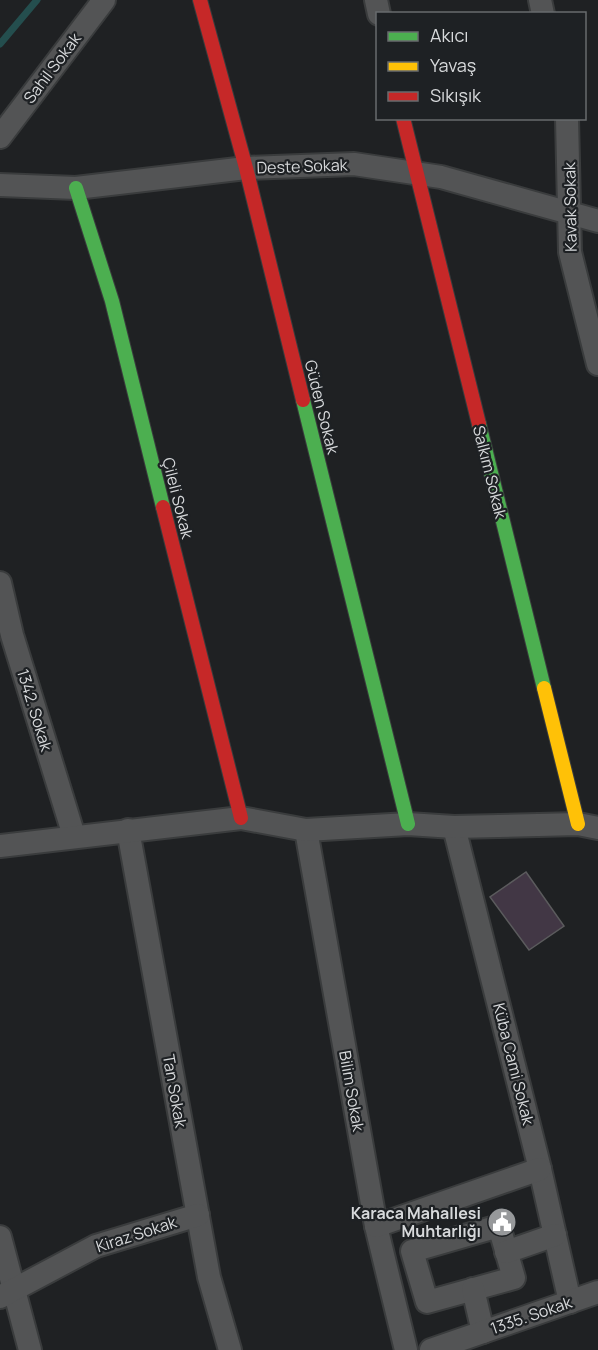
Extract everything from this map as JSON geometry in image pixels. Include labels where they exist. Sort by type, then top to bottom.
[{"type":"street","name":"Sahil Sokak","points":[[0,137],[104,0]]},
{"type":"street","name":"Güden Sokak","points":[[200,0],[246,168],[408,824]]},
{"type":"street","name":"Salkım Sokak","points":[[403,120],[415,173],[588,826]]},
{"type":"street","name":"Kavak Sokak","points":[[567,120],[570,252],[598,364]]},
{"type":"street","name":"Deste Sokak","points":[[0,185],[76,188],[246,168],[354,164],[441,177],[598,221]]},
{"type":"street","name":"Çileli Sokak","points":[[76,188],[112,301],[241,818]]},
{"type":"street","name":"1342. Sokak","points":[[0,583],[12,635],[74,836]]},
{"type":"street","points":[[0,846],[241,818],[306,830],[408,824],[454,827],[588,826]]},
{"type":"street","name":"Küba Cami Sokak","points":[[454,827],[540,1169],[570,1302]]},
{"type":"street","name":"Tan Sokak","points":[[128,830],[209,1277],[230,1350]]},
{"type":"street","name":"Bilim Sokak","points":[[306,830],[376,1226],[406,1350]]},
{"type":"street","points":[[376,1226],[540,1169]]},
{"type":"street","points":[[453,1200],[461,1237]]},
{"type":"street","name":"Kiraz Sokak","points":[[7,1294],[96,1246],[198,1215]]},
{"type":"street","points":[[499,1226],[506,1252],[514,1278],[427,1302],[412,1251],[499,1226]]},
{"type":"street","points":[[506,1252],[555,1235]]},
{"type":"street","points":[[0,1237],[7,1294],[30,1350]]},
{"type":"street","points":[[390,1282],[419,1274]]},
{"type":"street","points":[[473,1289],[483,1332]]},
{"type":"street","name":"1335. Sokak","points":[[431,1350],[598,1292]]},
{"type":"building","points":[[526,872],[564,926],[529,950],[490,897]]},
{"type":"waterway","points":[[0,44],[37,0]]},
{"type":"traffic: fast","points":[[76,188],[112,301],[163,507]]},
{"type":"traffic: fast","points":[[303,400],[408,824]]},
{"type":"traffic: fast","points":[[479,424],[544,688]]},
{"type":"traffic: slow","points":[[544,688],[578,824]]},
{"type":"traffic: jam","points":[[200,0],[246,168],[303,400]]},
{"type":"traffic: jam","points":[[403,120],[479,424]]},
{"type":"traffic: jam","points":[[163,507],[241,818]]},
{"type":"place","name":"Karaca Mahallesi Muhtarlığı","points":[[502,1222]]}]
